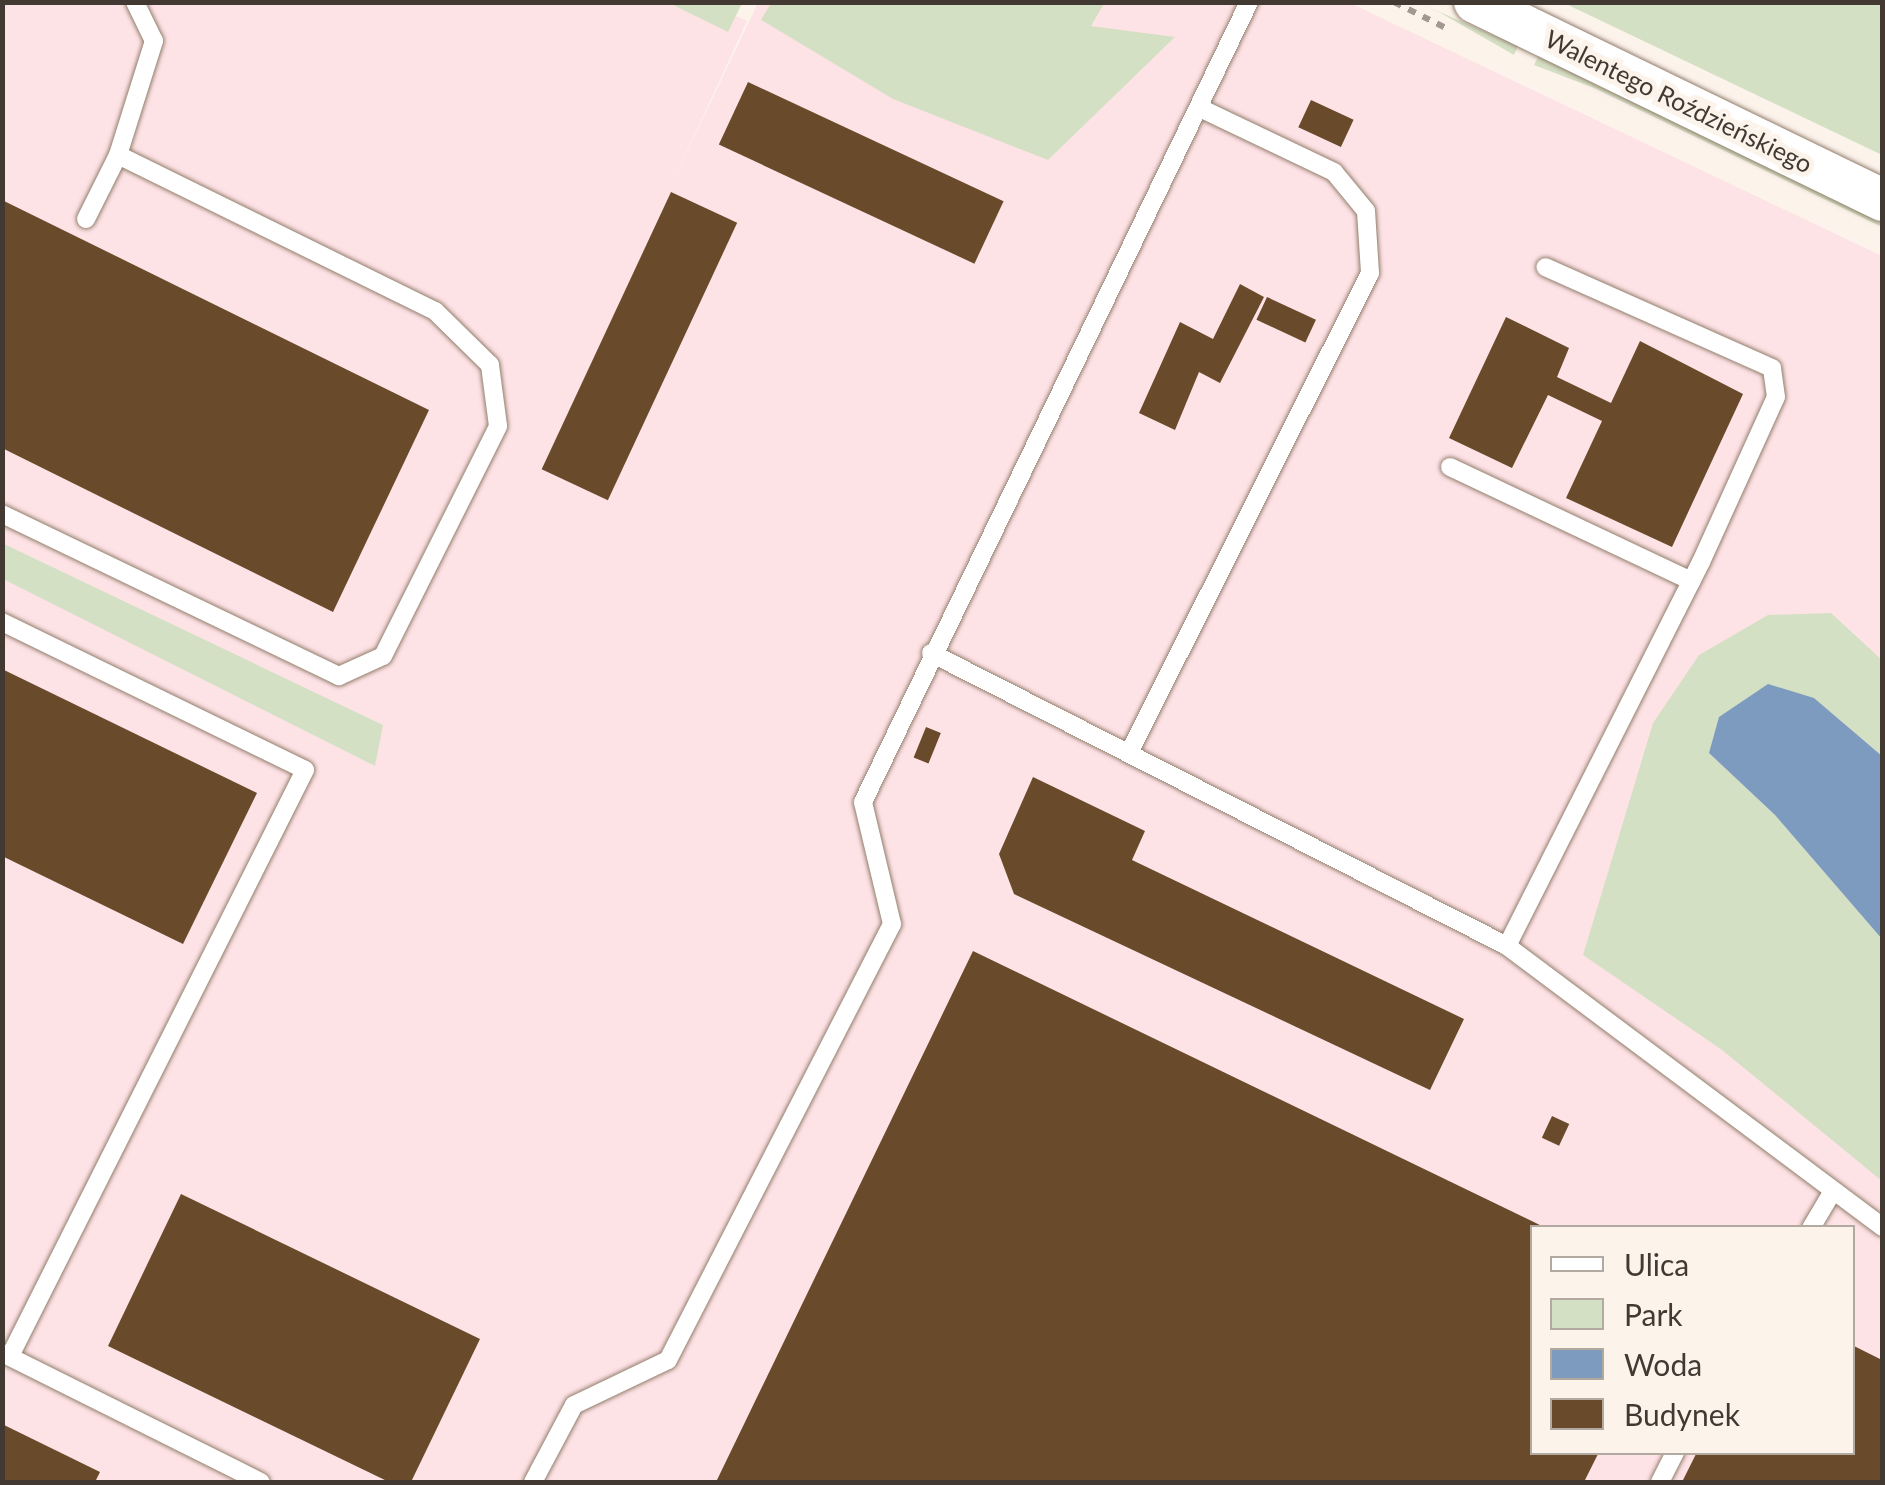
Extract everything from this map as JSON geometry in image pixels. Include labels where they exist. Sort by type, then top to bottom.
[{"type":"street","name":"Walentego Roździeńskiego","points":[[1475,2],[1882,200]]},
{"type":"lane","points":[[86,219],[118,155],[154,41],[136,2]]},
{"type":"lane","points":[[532,1482],[574,1406],[668,1360],[892,924],[862,802],[1249,2]]},
{"type":"lane","points":[[1129,754],[1370,273],[1366,212],[1334,172],[1200,108]]},
{"type":"lane","points":[[2,514],[339,676],[383,656],[498,426],[490,364],[435,311],[118,155]]},
{"type":"lane","points":[[1507,946],[1691,581],[1776,397],[1772,368],[1545,267]]},
{"type":"lane","points":[[1450,467],[1691,581]]},
{"type":"lane","points":[[2,622],[306,770],[6,1355],[260,1482]]},
{"type":"lane","points":[[931,653],[1507,946],[1882,1228]]},
{"type":"lane","points":[[1813,1225],[1833,1192]]},
{"type":"lane","points":[[1660,1482],[1674,1455]]},
{"type":"shaded area","points":[[3,3],[708,3],[747,21],[674,179],[758,3],[1350,3],[1882,256],[1882,1482],[3,1482]]},
{"type":"green space","points":[[1105,2],[1091,26],[1175,37],[1048,160],[893,99],[761,20],[771,3]]},
{"type":"green space","points":[[669,3],[742,3],[728,32]]},
{"type":"green space","points":[[1419,3],[1518,46],[1514,55],[1439,12]]},
{"type":"green space","points":[[1564,3],[1882,3],[1882,155]]},
{"type":"green space","points":[[1539,55],[1882,222],[1882,227],[1594,88],[1534,65]]},
{"type":"green space","points":[[2,543],[383,725],[375,766],[3,579]]},
{"type":"green space","points":[[1831,613],[1882,660],[1882,756],[1814,698],[1709,753],[1775,815],[1882,939],[1882,1181],[1722,1050],[1583,955],[1653,723],[1699,655],[1768,615]]},
{"type":"water","points":[[1768,684],[1814,698],[1882,756],[1882,939],[1775,815],[1709,753],[1719,717]]},
{"type":"building","points":[[748,82],[1004,201],[974,264],[719,145]]},
{"type":"building","points":[[1311,100],[1354,120],[1341,147],[1298,127]]},
{"type":"building","points":[[671,192],[737,223],[608,500],[542,469]]},
{"type":"building","points":[[2,200],[429,410],[333,612],[2,448]]},
{"type":"building","points":[[1240,284],[1264,297],[1220,383],[1199,372],[1175,430],[1139,413],[1180,322],[1213,339]]},
{"type":"building","points":[[1267,297],[1316,320],[1305,342],[1256,320]]},
{"type":"building","points":[[1506,317],[1569,348],[1557,377],[1611,403],[1640,341],[1743,394],[1672,547],[1566,498],[1602,421],[1548,395],[1512,468],[1449,438]]},
{"type":"building","points":[[2,669],[257,793],[183,944],[2,856]]},
{"type":"building","points":[[926,727],[941,733],[928,764],[914,758]]},
{"type":"building","points":[[1033,777],[1145,831],[1132,860],[1464,1019],[1430,1090],[1014,894],[999,854]]},
{"type":"building","points":[[973,951],[1540,1225],[1530,1225],[1530,1455],[1598,1455],[1584,1482],[716,1482]]},
{"type":"building","points":[[1552,1116],[1569,1124],[1559,1146],[1542,1138]]},
{"type":"building","points":[[181,1194],[480,1339],[411,1482],[389,1482],[108,1346]]},
{"type":"building","points":[[1855,1346],[1882,1360],[1882,1482],[1682,1482],[1696,1455],[1855,1455]]},
{"type":"building","points":[[2,1424],[100,1472],[95,1482],[2,1482]]}]
